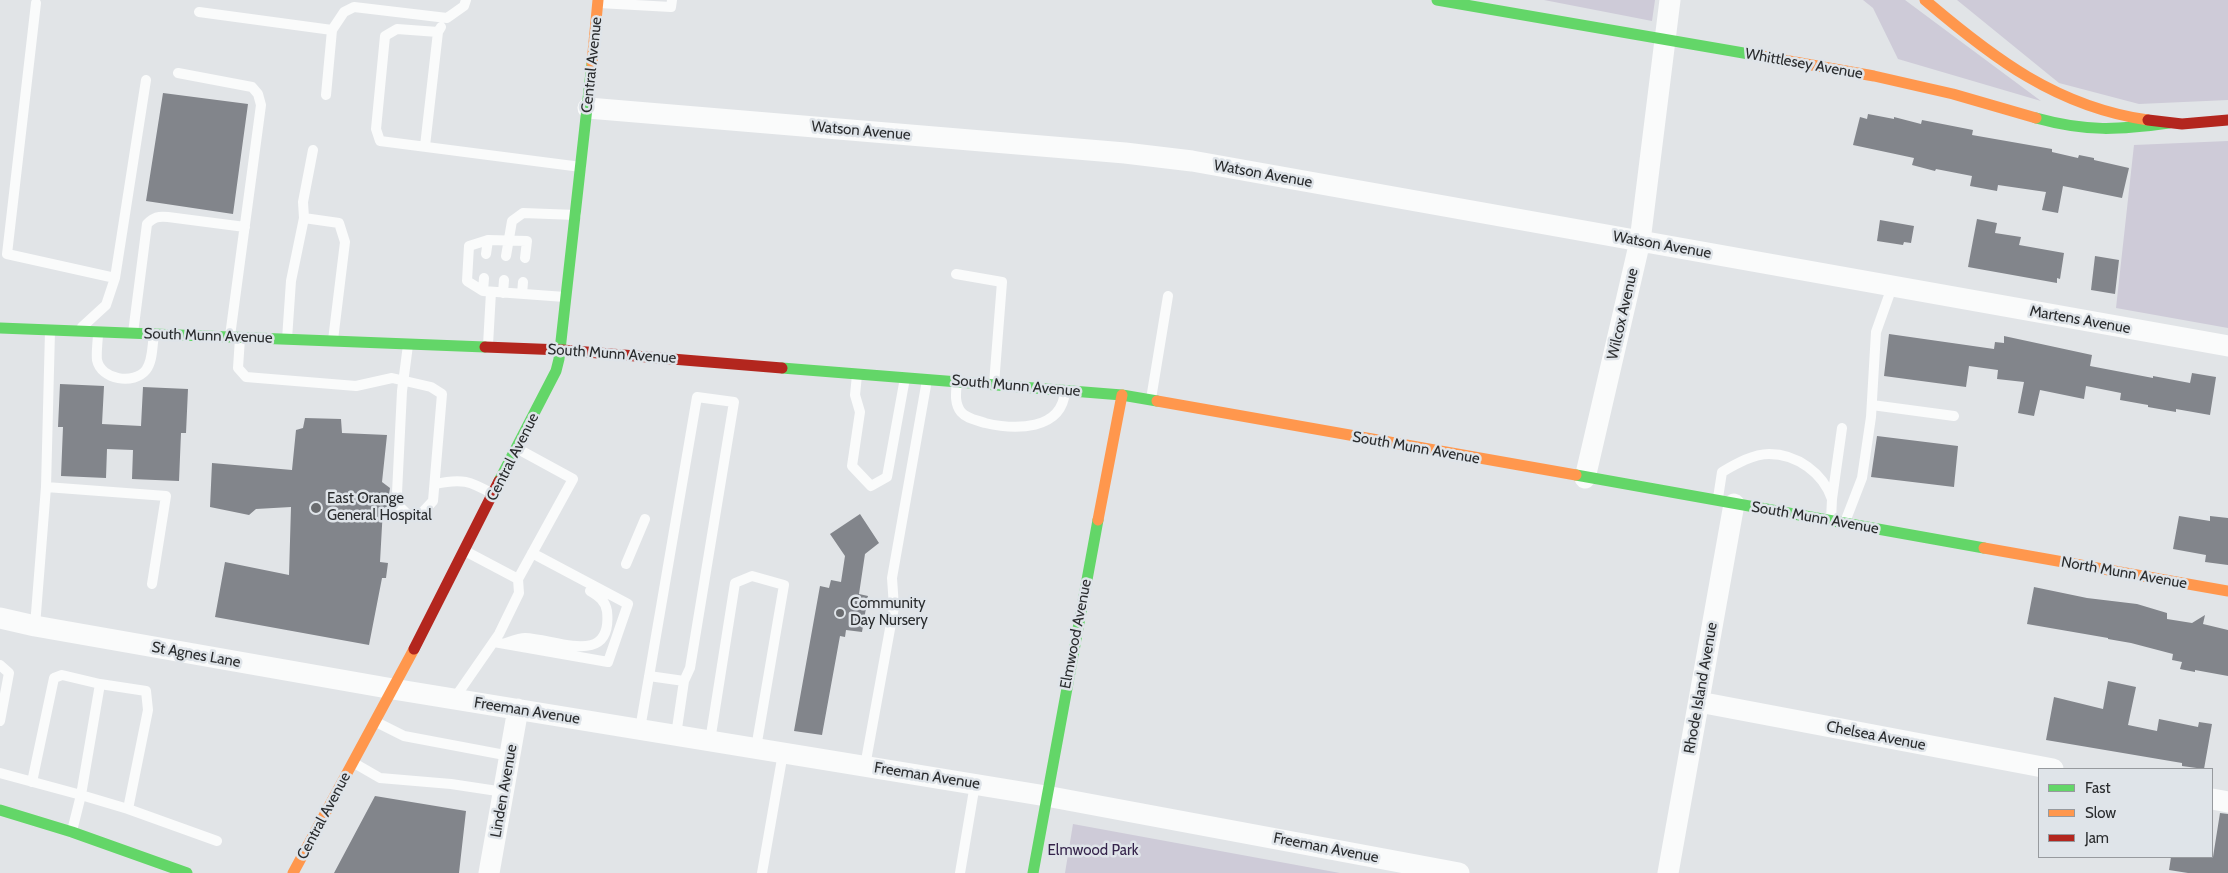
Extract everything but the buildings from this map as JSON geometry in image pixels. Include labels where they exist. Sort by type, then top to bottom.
[{"type":"main road","name":"Whittlesey Avenue","points":[[1437,0],[1899,82],[1953,94],[2079,128],[2111,130],[2169,123]]},
{"type":"main road","points":[[1925,0],[1989,54],[2042,88],[2094,109],[2169,123],[2228,120]]},
{"type":"main road","name":"Central Avenue","points":[[293,873],[376,722],[556,371],[566,325],[566,297],[577,215],[595,34],[595,1]]},
{"type":"main road","name":"South Munn Avenue","points":[[0,328],[408,344],[488,345],[1122,395],[2020,556]]},
{"type":"main road","name":"Elmwood Avenue","points":[[1032,873],[1122,395]]},
{"type":"main road","name":"North Munn Avenue","points":[[2020,556],[2228,591]]},
{"type":"main road","points":[[0,810],[72,832],[187,873]]},
{"type":"street","name":"Wilcox Avenue","points":[[1585,478],[1640,241],[1670,0]]},
{"type":"street","name":"Watson Avenue","points":[[588,108],[1125,153],[1192,161],[1931,294]]},
{"type":"street","name":"Martens Avenue","points":[[1931,294],[2228,346]]},
{"type":"street","name":"Rhode Island Avenue","points":[[1668,873],[1699,702],[1726,502]]},
{"type":"street","name":"St Agnes Lane","points":[[0,618],[35,626],[393,689]]},
{"type":"street","name":"Freeman Avenue","points":[[393,689],[1046,796],[1459,873]]},
{"type":"street","name":"Chelsea Avenue","points":[[1699,702],[2049,768]]},
{"type":"street","name":"Linden Avenue","points":[[489,873],[518,709]]},
{"type":"street","points":[[2213,799],[2228,802]]},
{"type":"lane","points":[[424,146],[438,32],[447,18],[464,6],[466,0]]},
{"type":"lane","points":[[595,1],[645,3],[671,7],[672,0]]},
{"type":"lane","points":[[36,3],[7,254],[115,278]]},
{"type":"lane","points":[[326,95],[332,30],[344,12],[354,7],[447,18]]},
{"type":"lane","points":[[199,12],[332,30]]},
{"type":"lane","points":[[438,32],[398,29],[385,36],[376,129],[380,141],[582,167]]},
{"type":"lane","points":[[178,73],[252,87],[258,94],[261,105],[245,227],[235,337],[238,368],[246,377],[356,386],[392,378],[403,382],[432,387],[442,394],[433,501],[420,515],[408,515],[399,506],[397,492],[403,382],[408,344]]},
{"type":"lane","points":[[78,331],[106,305],[115,278],[146,80]]},
{"type":"lane","points":[[287,339],[292,281],[304,218],[303,202],[313,150]]},
{"type":"lane","points":[[506,256],[507,240],[512,221],[523,213],[577,215]]},
{"type":"lane","points":[[133,333],[147,224],[158,216],[245,227]]},
{"type":"lane","points":[[304,218],[339,223],[345,242],[333,341]]},
{"type":"lane","points":[[486,254],[488,240]]},
{"type":"lane","points":[[526,258],[527,241],[488,240],[469,246],[467,281],[487,291],[566,297]]},
{"type":"lane","points":[[956,274],[1002,282],[994,384]]},
{"type":"lane","points":[[484,278],[487,291],[488,345]]},
{"type":"lane","points":[[503,292],[504,280]]},
{"type":"lane","points":[[522,294],[523,282]]},
{"type":"lane","points":[[1845,524],[1862,478],[1872,405],[1876,332],[1892,287]]},
{"type":"lane","points":[[1151,400],[1168,296]]},
{"type":"lane","points":[[35,626],[46,487],[50,330]]},
{"type":"lane","points":[[98,331],[97,360],[103,372],[117,378],[131,377],[145,371],[150,362],[154,334]]},
{"type":"lane","points":[[858,374],[855,395],[860,412],[852,466],[871,486],[887,477],[905,378]]},
{"type":"lane","points":[[865,766],[894,607],[892,578],[928,379]]},
{"type":"lane","points":[[957,382],[956,396],[961,412],[971,419],[1006,428],[1025,427],[1043,422],[1056,415],[1064,403],[1066,390]]},
{"type":"lane","points":[[640,730],[697,397],[734,402],[690,668],[684,681],[676,735]]},
{"type":"lane","points":[[1872,405],[1954,416]]},
{"type":"lane","points":[[1831,521],[1832,499],[1842,428]]},
{"type":"lane","points":[[454,699],[498,643],[519,593],[518,578],[537,556],[573,479],[517,449]]},
{"type":"lane","points":[[1726,502],[1722,472],[1737,464],[1768,454],[1793,459],[1806,465],[1828,487],[1832,499]]},
{"type":"lane","points":[[435,484],[455,480],[470,482],[494,494]]},
{"type":"lane","points":[[46,487],[166,496],[152,584]]},
{"type":"lane","points":[[626,564],[645,518]]},
{"type":"lane","points":[[465,551],[518,578]]},
{"type":"lane","points":[[498,643],[608,662],[628,604],[537,556]]},
{"type":"lane","points":[[498,643],[524,638],[582,648],[597,643],[604,634],[608,622],[606,607],[600,597],[548,569],[537,556]]},
{"type":"lane","points":[[710,741],[735,583],[752,576],[784,585],[756,748]]},
{"type":"lane","points":[[0,665],[9,673],[0,721]]},
{"type":"lane","points":[[32,782],[54,678],[62,676],[146,692],[148,710],[128,809]]},
{"type":"lane","points":[[649,676],[684,681]]},
{"type":"lane","points":[[72,832],[81,795],[100,684]]},
{"type":"lane","points":[[376,722],[404,736],[510,756]]},
{"type":"lane","points":[[762,873],[783,753]]},
{"type":"lane","points":[[353,763],[380,778],[451,784],[504,792]]},
{"type":"lane","points":[[0,773],[128,809],[217,841]]},
{"type":"lane","points":[[960,873],[975,784]]},
{"type":"green space","points":[[1544,0],[1655,0],[1652,21]]},
{"type":"green space","points":[[1863,0],[1905,0],[2041,101],[1898,59],[1873,8]]},
{"type":"green space","points":[[1957,0],[2228,0],[2228,100],[2139,104],[2059,83]]},
{"type":"green space","points":[[2228,141],[2228,328],[2116,308],[2134,145]]},
{"type":"green space","name":"Elmwood Park","points":[[1073,824],[1340,873],[1065,873]]},
{"type":"traffic: fast","points":[[1437,0],[1755,55]]},
{"type":"traffic: fast","points":[[499,481],[556,371],[559,359],[592,63]]},
{"type":"traffic: fast","points":[[2036,118],[2087,128],[2118,128],[2169,123]]},
{"type":"traffic: fast","points":[[0,328],[485,347]]},
{"type":"traffic: fast","points":[[782,368],[1122,395],[1157,401]]},
{"type":"traffic: fast","points":[[1576,475],[1984,548]]},
{"type":"traffic: fast","points":[[1033,873],[1098,520]]},
{"type":"traffic: fast","points":[[0,810],[72,832],[187,873]]},
{"type":"traffic: slow","points":[[592,63],[598,0]]},
{"type":"traffic: slow","points":[[1925,0],[2001,60],[2055,92],[2084,104],[2148,120]]},
{"type":"traffic: slow","points":[[1755,55],[1874,76],[1953,94],[2036,118]]},
{"type":"traffic: slow","points":[[1098,520],[1122,395]]},
{"type":"traffic: slow","points":[[1157,401],[1576,475]]},
{"type":"traffic: slow","points":[[1984,548],[2228,591]]},
{"type":"traffic: slow","points":[[293,873],[414,649]]},
{"type":"traffic: jam","points":[[2148,120],[2182,124],[2228,120]]},
{"type":"traffic: jam","points":[[485,347],[562,350],[782,368]]},
{"type":"traffic: jam","points":[[414,649],[499,481]]},
{"type":"place","name":"East Orange General Hospital","points":[[316,508]]},
{"type":"place","name":"Community Day Nursery","points":[[840,613]]}]
